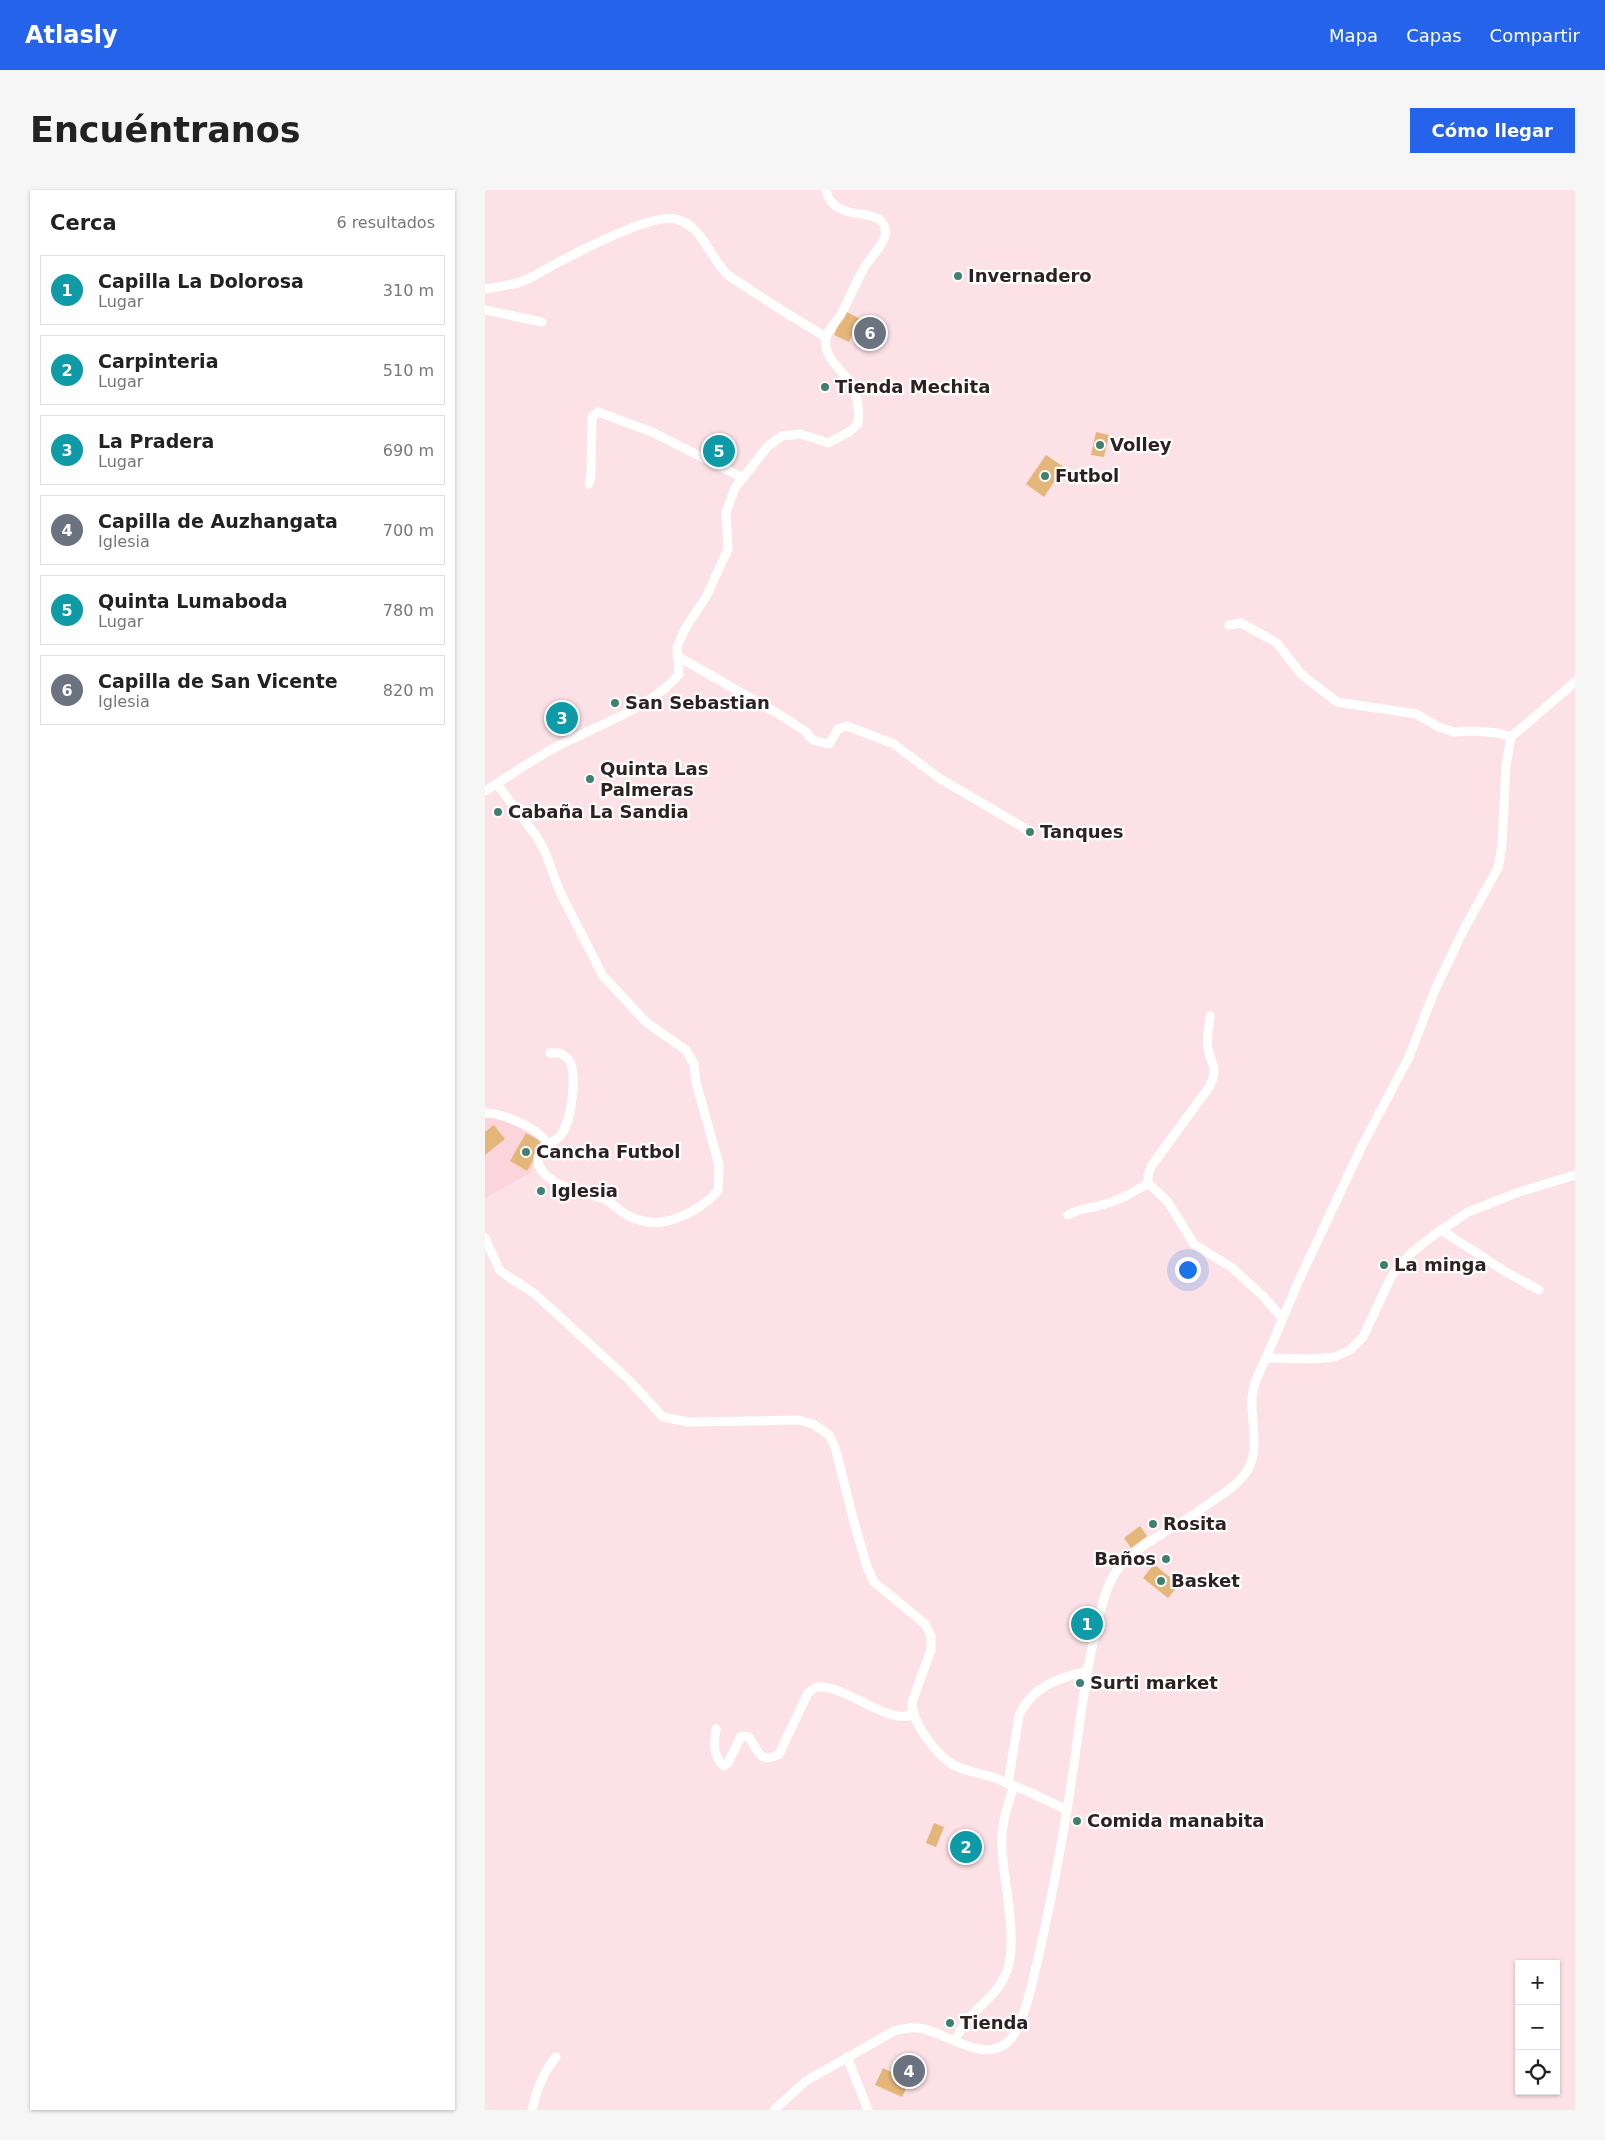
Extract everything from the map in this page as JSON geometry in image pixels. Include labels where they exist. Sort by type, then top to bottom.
[{"type":"street","points":[[485,791],[562,744],[610,721],[657,694],[672,683],[679,674],[677,647],[686,626],[706,597],[728,549],[728,503],[735,488],[768,446],[782,436],[801,434],[828,443],[849,432],[858,424],[859,412],[856,394],[847,378],[832,363],[827,352],[826,337],[885,234],[883,223],[863,214],[845,211],[832,202],[826,190]]},
{"type":"street","points":[[485,289],[530,278],[621,232],[665,218],[677,219],[692,229],[705,242],[726,273],[826,337]]},
{"type":"street","points":[[485,310],[541,322]]},
{"type":"street","points":[[589,484],[591,475],[592,417],[598,412],[652,432],[743,478]]},
{"type":"street","points":[[1229,624],[1241,623],[1277,643],[1301,674],[1337,702],[1416,714],[1439,727],[1454,732],[1498,733],[1511,737]]},
{"type":"street","points":[[677,656],[777,713],[805,731],[813,740],[829,744],[838,729],[847,726],[894,744],[939,778],[1025,829]]},
{"type":"street","points":[[774,2110],[806,2082],[888,2034],[908,2027],[923,2028],[973,2047],[991,2049],[998,2048],[1012,2038],[1022,2016],[1033,1981],[1049,1908],[1067,1810],[1088,1671],[1107,1591],[1116,1571],[1143,1547],[1184,1522],[1225,1492],[1246,1473],[1253,1453],[1252,1399],[1257,1376],[1362,1146],[1409,1057],[1434,992],[1464,930],[1498,868],[1502,845],[1506,765],[1511,737],[1575,682]]},
{"type":"street","points":[[497,784],[537,837],[545,852],[559,892],[603,976],[647,1023],[686,1050],[694,1064],[696,1082],[719,1165],[718,1191],[689,1213],[680,1217],[661,1222],[641,1221],[626,1214],[608,1200],[559,1184],[545,1175],[537,1163],[538,1157],[547,1144],[560,1137],[565,1129],[574,1082],[570,1061],[560,1053],[550,1053]]},
{"type":"street","points":[[1210,1016],[1207,1047],[1215,1065],[1215,1074],[1210,1086],[1151,1165],[1148,1183],[1169,1202],[1194,1244],[1231,1267],[1264,1297],[1282,1318]]},
{"type":"street","points":[[485,1113],[499,1114],[541,1133],[547,1144]]},
{"type":"street","points":[[1266,1358],[1313,1359],[1334,1356],[1350,1350],[1363,1337],[1383,1291],[1400,1264],[1410,1254],[1468,1212],[1519,1192],[1575,1174]]},
{"type":"street","points":[[1068,1215],[1077,1210],[1128,1196],[1148,1183]]},
{"type":"street","points":[[1441,1230],[1506,1272],[1539,1290]]},
{"type":"street","points":[[485,1238],[500,1270],[535,1294],[628,1379],[663,1417],[688,1422],[799,1420],[813,1424],[829,1435],[835,1447],[867,1567],[874,1582],[925,1624],[931,1636],[931,1650],[914,1693],[912,1711],[915,1720],[928,1739],[949,1762],[960,1768],[1011,1785],[1067,1810]]},
{"type":"street","points":[[955,2041],[967,2021],[999,1988],[1007,1970],[1010,1947],[1009,1917],[1002,1832],[1011,1785],[1019,1715],[1023,1706],[1033,1695],[1059,1678],[1088,1671]]},
{"type":"street","points":[[716,1729],[715,1754],[724,1766],[729,1763],[741,1736],[745,1735],[749,1737],[763,1758],[771,1759],[779,1754],[808,1694],[815,1687],[842,1693],[869,1706],[900,1717],[908,1716],[912,1711]]},
{"type":"street","points":[[532,2110],[534,2100],[555,2057]]},
{"type":"street","points":[[847,2057],[868,2110]]},
{"type":"shaded area","points":[[845,311],[860,319],[849,342],[834,335]]},
{"type":"shaded area","name":"Volley","points":[[1096,432],[1109,435],[1104,457],[1091,455]]},
{"type":"shaded area","name":"Futbol","points":[[1046,455],[1064,467],[1044,497],[1026,484]]},
{"type":"shaded area","points":[[485,1114],[496,1116],[544,1141],[530,1173],[485,1198]]},
{"type":"shaded area","points":[[494,1125],[505,1139],[485,1155],[485,1132]]},
{"type":"shaded area","name":"Cancha Futbol","points":[[526,1133],[543,1143],[527,1171],[510,1161]]},
{"type":"shaded area","points":[[1140,1526],[1147,1536],[1131,1548],[1124,1538]]},
{"type":"shaded area","name":"Basket","points":[[1154,1564],[1179,1585],[1168,1598],[1143,1578]]},
{"type":"shaded area","points":[[934,1823],[944,1827],[936,1847],[926,1843]]},
{"type":"shaded area","points":[[883,2068],[910,2081],[902,2097],[875,2085]]},
{"type":"place","name":"Invernadero","points":[[958,276]]},
{"type":"place","name":"Capilla de San Vicente","points":[[870,333]]},
{"type":"place","name":"Tienda Mechita","points":[[825,387]]},
{"type":"place","name":"Volley","points":[[1100,445]]},
{"type":"place","name":"Quinta Lumaboda","points":[[719,451]]},
{"type":"place","name":"Futbol","points":[[1045,476]]},
{"type":"place","name":"San Sebastian","points":[[615,703]]},
{"type":"place","name":"La Pradera","points":[[562,718]]},
{"type":"place","name":"Quinta Las Palmeras","points":[[590,779]]},
{"type":"place","name":"Cabaña La Sandia","points":[[498,812]]},
{"type":"place","name":"Tanques","points":[[1030,832]]},
{"type":"place","name":"Cancha Futbol","points":[[526,1152]]},
{"type":"place","name":"Iglesia","points":[[541,1191]]},
{"type":"place","name":"La minga","points":[[1384,1265]]},
{"type":"place","name":"Rosita","points":[[1153,1524]]},
{"type":"place","name":"Baños","points":[[1166,1559]]},
{"type":"place","name":"Basket","points":[[1161,1581]]},
{"type":"place","name":"Capilla La Dolorosa","points":[[1087,1624]]},
{"type":"place","name":"Surti market","points":[[1080,1683]]},
{"type":"place","name":"Comida manabita","points":[[1077,1821]]},
{"type":"place","name":"Carpinteria","points":[[966,1847]]},
{"type":"place","name":"Tienda","points":[[950,2023]]},
{"type":"place","name":"Capilla de Auzhangata","points":[[909,2071]]}]
